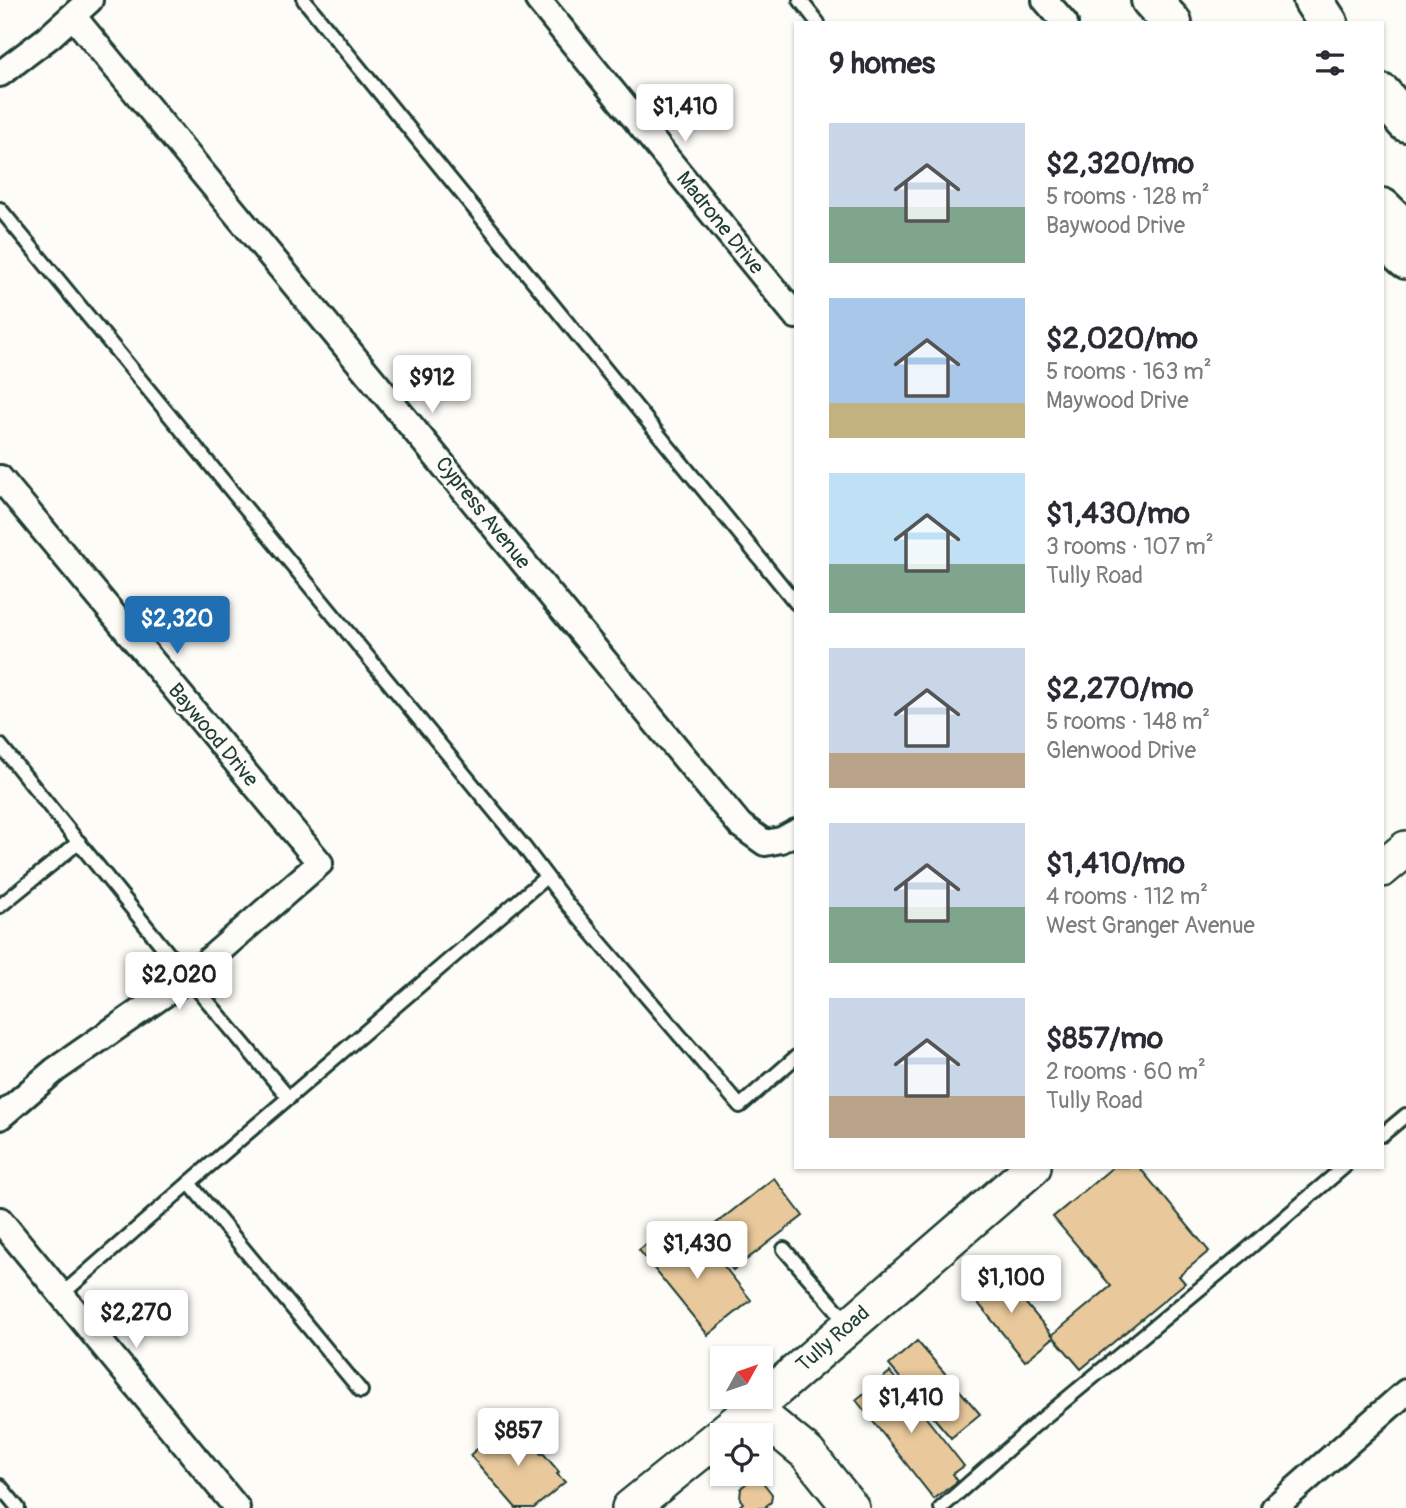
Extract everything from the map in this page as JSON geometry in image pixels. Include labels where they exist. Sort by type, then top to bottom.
[{"type":"main road","points":[[1152,0],[1170,21]]},
{"type":"main road","points":[[1313,0],[1327,21]]},
{"type":"main road","points":[[1384,210],[1406,231]]},
{"type":"main road","points":[[1384,242],[1406,261]]},
{"type":"main road","points":[[1384,867],[1406,849]]},
{"type":"main road","name":"Tully Road","points":[[774,1391],[1031,1169]]},
{"type":"main road","points":[[753,1409],[807,1453],[851,1508]]},
{"type":"main road","name":"Tully Road","points":[[630,1508],[753,1409]]},
{"type":"street","name":"Madrone Drive","points":[[538,0],[794,314]]},
{"type":"street","points":[[1045,0],[1063,21]]},
{"type":"street","points":[[0,74],[82,8]]},
{"type":"street","name":"Cypress Avenue","points":[[82,8],[740,825],[765,843],[781,840],[794,833]]},
{"type":"street","name":"Baywood Drive","points":[[0,478],[320,863],[188,978]]},
{"type":"street","points":[[0,1117],[55,1070],[188,978]]},
{"type":"street","points":[[0,1220],[237,1508]]},
{"type":"street","points":[[1274,1508],[1406,1392]]},
{"type":"lane","points":[[304,0],[794,601]]},
{"type":"lane","points":[[800,0],[816,21]]},
{"type":"lane","points":[[0,209],[524,847],[577,916],[740,1106],[794,1059]]},
{"type":"lane","points":[[0,745],[188,978],[289,1098]]},
{"type":"lane","points":[[0,906],[79,842]]},
{"type":"lane","points":[[61,1295],[546,877]]},
{"type":"lane","points":[[1384,1133],[1406,1115]]},
{"type":"lane","points":[[941,1508],[1035,1425],[1342,1169]]},
{"type":"lane","points":[[189,1183],[361,1391]]},
{"type":"lane","points":[[784,1249],[849,1325]]},
{"type":"lane","points":[[0,1486],[18,1508]]},
{"type":"building","points":[[1111,1169],[1141,1169],[1209,1251],[1179,1276],[1185,1283],[1081,1369],[1052,1335],[1111,1286],[1053,1217]]},
{"type":"building","points":[[774,1178],[803,1216],[733,1270],[704,1233]]},
{"type":"building","points":[[664,1231],[684,1256],[703,1240],[751,1300],[708,1335],[639,1250]]},
{"type":"building","points":[[997,1269],[1054,1337],[1025,1361],[969,1292]]},
{"type":"building","points":[[917,1341],[980,1414],[951,1438],[889,1365]]},
{"type":"building","points":[[890,1372],[964,1466],[953,1474],[958,1481],[934,1499],[856,1400]]},
{"type":"building","points":[[511,1420],[541,1454],[543,1453],[565,1482],[534,1508],[516,1508],[470,1455]]},
{"type":"building","points":[[766,1486],[772,1494],[771,1502],[766,1506],[768,1508],[737,1508],[743,1503],[740,1499],[741,1488]]}]
